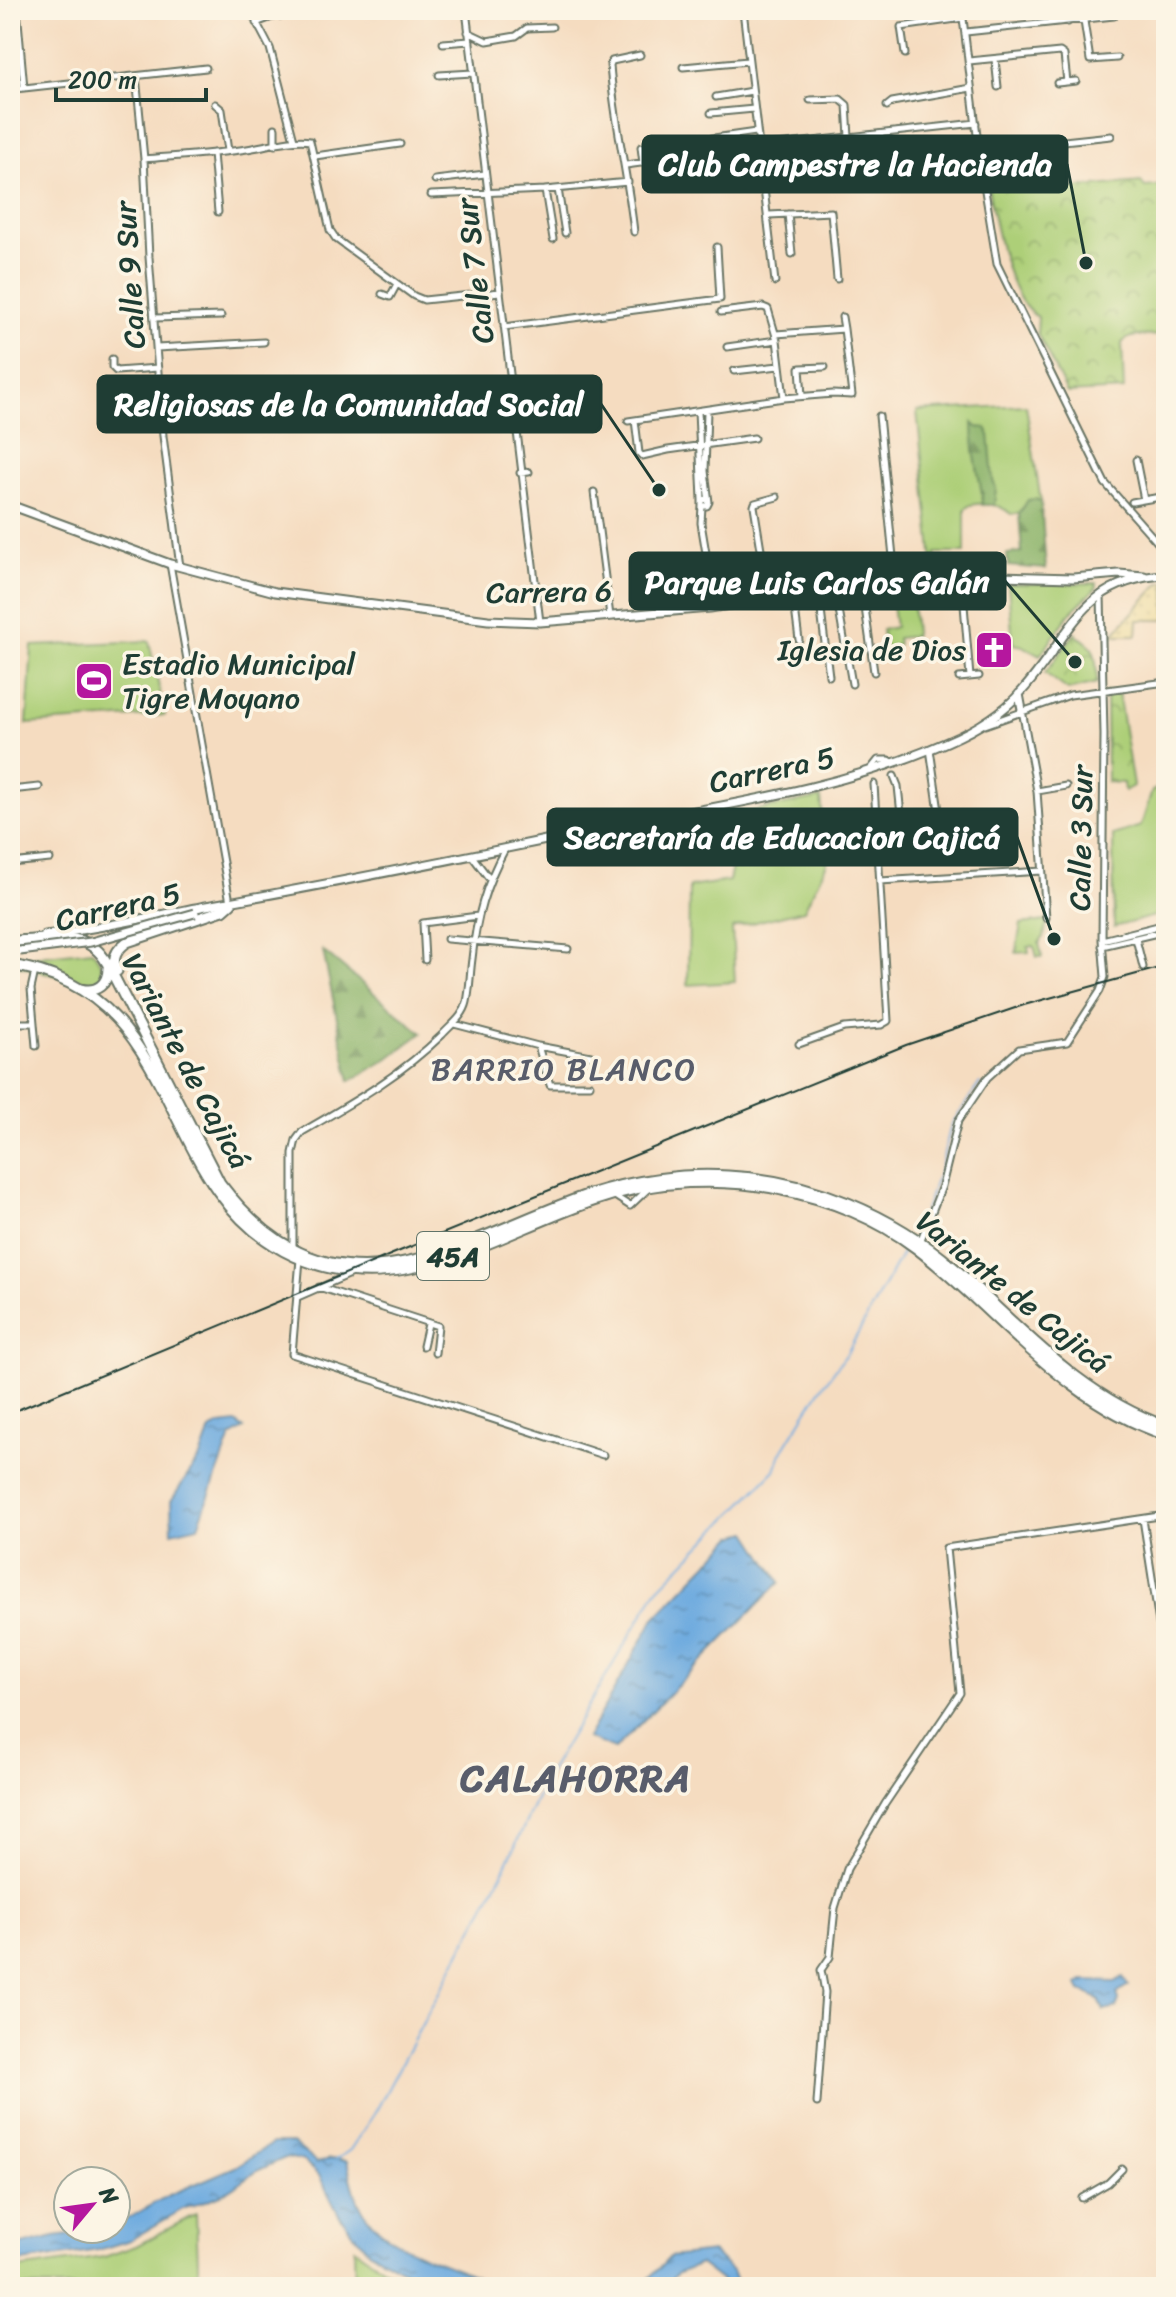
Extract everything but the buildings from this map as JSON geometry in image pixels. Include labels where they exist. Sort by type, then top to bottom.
[{"type":"highway","points":[[130,1008],[115,966],[115,953],[119,947],[223,910],[232,902]]},
{"type":"highway","name":"Variante de Cajicá","points":[[11,941],[79,939],[97,947],[220,1183],[255,1222],[293,1248],[348,1265],[404,1264],[444,1253],[591,1194],[624,1185],[683,1177],[727,1176],[784,1183],[846,1202],[916,1242],[954,1268],[1078,1379],[1113,1402],[1166,1426]]},
{"type":"highway","points":[[78,988],[94,990],[102,986],[109,971],[107,963]]},
{"type":"highway","name":"Variante de Cajicá","points":[[10,965],[35,970],[78,988],[110,1011],[136,1041],[210,1180],[235,1214],[267,1241],[300,1259],[333,1270],[354,1273],[404,1271],[438,1262],[612,1195],[685,1183],[733,1183],[784,1190],[842,1208],[895,1231]]},
{"type":"highway","name":"Variante de Cajicá","points":[[916,1242],[1060,1378],[1118,1415],[1166,1435]]},
{"type":"main road","name":"Carrera 6","points":[[10,505],[170,564],[275,592],[488,620],[540,622],[715,607],[861,579],[1119,574],[1149,577]]},
{"type":"main road","name":"Carrera 6","points":[[974,729],[1019,694],[1081,611],[1104,592],[1163,573]]},
{"type":"main road","points":[[1101,576],[1109,582],[1104,592]]},
{"type":"main road","points":[[1019,694],[1022,710]]},
{"type":"main road","name":"Carrera 5","points":[[11,941],[232,902],[758,800],[870,772],[974,729]]},
{"type":"main road","name":"Carrera 5","points":[[10,953],[126,934],[232,902]]},
{"type":"street","points":[[17,10],[24,88]]},
{"type":"street","points":[[250,10],[270,48],[294,140]]},
{"type":"street","points":[[256,23],[272,17],[322,10]]},
{"type":"street","name":"Calle 7 Sur","points":[[466,10],[540,622]]},
{"type":"street","points":[[743,10],[775,282]]},
{"type":"street","points":[[962,10],[997,264],[1105,483],[1166,552]]},
{"type":"street","points":[[1068,10],[1068,22]]},
{"type":"street","points":[[966,32],[1114,16]]},
{"type":"street","points":[[905,54],[901,27],[963,18]]},
{"type":"street","points":[[1084,21],[1090,60],[1117,58]]},
{"type":"street","points":[[468,32],[487,41],[516,36],[527,28],[552,27]]},
{"type":"street","points":[[443,43],[470,41]]},
{"type":"street","points":[[969,61],[1060,52],[1064,55],[1067,82]]},
{"type":"street","points":[[634,232],[626,165],[613,107],[610,65],[612,61],[640,55]]},
{"type":"street","points":[[995,59],[998,87]]},
{"type":"street","points":[[683,67],[748,61]]},
{"type":"street","points":[[10,94],[15,89],[206,68]]},
{"type":"street","points":[[439,75],[473,73]]},
{"type":"street","name":"Calle 9 Sur","points":[[136,76],[163,436],[180,567]]},
{"type":"street","points":[[1057,83],[1076,81]]},
{"type":"street","points":[[887,106],[892,102],[972,88]]},
{"type":"street","points":[[716,97],[752,91]]},
{"type":"street","points":[[810,100],[840,99],[847,105],[849,137]]},
{"type":"street","points":[[215,104],[222,110],[228,151]]},
{"type":"street","points":[[711,113],[754,109]]},
{"type":"street","points":[[10,111],[10,124]]},
{"type":"street","points":[[626,165],[976,123]]},
{"type":"street","points":[[275,128],[275,145]]},
{"type":"street","points":[[707,139],[756,132]]},
{"type":"street","points":[[979,150],[1111,136]]},
{"type":"street","points":[[144,159],[213,153],[294,140],[310,141],[330,230],[336,239],[424,300],[500,292]]},
{"type":"street","points":[[315,156],[400,144]]},
{"type":"street","points":[[641,147],[643,163]]},
{"type":"street","points":[[213,153],[218,212]]},
{"type":"street","points":[[435,180],[485,174]]},
{"type":"street","points":[[431,195],[545,190],[628,182]]},
{"type":"street","points":[[558,189],[565,233]]},
{"type":"street","points":[[545,190],[553,239]]},
{"type":"street","points":[[769,215],[831,212],[837,279]]},
{"type":"street","points":[[788,214],[792,254]]},
{"type":"street","points":[[504,327],[720,299],[717,247]]},
{"type":"street","points":[[382,294],[390,297],[397,284]]},
{"type":"street","points":[[721,312],[768,309],[777,337],[784,398]]},
{"type":"street","points":[[155,318],[221,316]]},
{"type":"street","points":[[754,438],[642,456],[632,421],[784,398],[852,395],[842,317]]},
{"type":"street","points":[[727,347],[844,329]]},
{"type":"street","points":[[157,348],[264,342]]},
{"type":"street","points":[[112,359],[112,367],[116,371],[158,368]]},
{"type":"street","points":[[734,371],[779,366]]},
{"type":"street","points":[[802,396],[800,368],[825,367]]},
{"type":"street","points":[[698,411],[702,446]]},
{"type":"street","points":[[707,411],[702,446],[704,502],[701,523],[715,607]]},
{"type":"street","points":[[879,416],[895,577]]},
{"type":"street","points":[[698,419],[706,419]]},
{"type":"street","points":[[1136,460],[1144,500]]},
{"type":"street","points":[[520,473],[529,472]]},
{"type":"street","points":[[594,492],[610,616]]},
{"type":"street","points":[[1132,502],[1166,496]]},
{"type":"street","points":[[769,599],[754,506],[755,503],[777,497]]},
{"type":"street","points":[[170,564],[232,902]]},
{"type":"street","points":[[828,572],[852,684]]},
{"type":"street","points":[[861,579],[874,672]]},
{"type":"street","points":[[818,586],[829,676]]},
{"type":"street","name":"Calle 3 Sur","points":[[916,1242],[942,1186],[958,1121],[987,1078],[1019,1049],[1064,1043],[1071,1039],[1103,983],[1104,592]]},
{"type":"street","points":[[793,593],[799,640]]},
{"type":"street","points":[[964,605],[970,677]]},
{"type":"street","points":[[959,678],[979,676]]},
{"type":"street","name":"Carrera 5","points":[[974,729],[1070,695],[1166,682]]},
{"type":"street","points":[[1022,710],[1037,791],[1046,918]]},
{"type":"street","points":[[930,749],[940,818]]},
{"type":"street","points":[[894,776],[898,786],[903,834]]},
{"type":"street","points":[[799,1044],[844,1028],[881,1025],[888,1021],[874,784]]},
{"type":"street","points":[[1037,791],[1066,786]]},
{"type":"street","points":[[10,790],[39,787]]},
{"type":"street","points":[[293,1248],[293,1153],[299,1135],[411,1064],[460,1017],[467,1002],[478,916],[489,878],[505,849]]},
{"type":"street","points":[[472,856],[489,878]]},
{"type":"street","points":[[10,863],[50,859]]},
{"type":"street","points":[[880,881],[1042,871]]},
{"type":"street","points":[[425,960],[423,923],[478,916]]},
{"type":"street","points":[[1102,943],[1166,924]]},
{"type":"street","points":[[1102,943],[1166,931]]},
{"type":"street","points":[[447,939],[568,949]]},
{"type":"street","points":[[1136,939],[1143,967]]},
{"type":"street","points":[[35,970],[31,989],[36,1046]]},
{"type":"street","points":[[10,1023],[34,1023]]},
{"type":"street","points":[[453,1024],[591,1056]]},
{"type":"street","points":[[538,1046],[550,1085],[590,1085]]},
{"type":"street","points":[[612,1195],[630,1208],[650,1187]]},
{"type":"street","points":[[300,1259],[292,1354],[603,1455]]},
{"type":"street","points":[[298,1297],[354,1273]]},
{"type":"street","points":[[319,1287],[439,1327],[435,1353]]},
{"type":"street","points":[[423,1346],[428,1324]]},
{"type":"street","points":[[817,2103],[825,1992],[821,1970],[830,1957],[835,1908],[847,1869],[885,1804],[961,1690],[946,1548],[1166,1515]]},
{"type":"street","points":[[1143,1519],[1166,1668]]},
{"type":"street","points":[[1082,2198],[1108,2183],[1122,2169]]},
{"type":"green space","points":[[1065,144],[1071,188],[1141,182],[1145,187],[1166,185],[1166,335],[1136,336],[1122,343],[1124,390],[1067,393],[1037,333],[1038,317],[1026,307],[1015,290],[1000,243],[982,154]]},
{"type":"green space","points":[[1026,405],[1041,502],[1035,499],[1019,514],[1011,514],[992,505],[970,505],[965,509],[965,553],[936,553],[936,562],[933,562],[917,411]]},
{"type":"green space","points":[[973,423],[986,428],[989,433],[996,488],[994,505],[982,505]]},
{"type":"green space","points":[[1028,500],[1041,502],[1046,569],[1008,566],[1007,554],[1022,552],[1019,514]]},
{"type":"green space","points":[[910,582],[914,636],[897,638],[898,645],[884,648],[882,630],[895,627],[889,584]]},
{"type":"green space","points":[[1096,583],[1097,587],[1072,611],[1040,655],[1013,644],[1008,584]]},
{"type":"green space","points":[[1076,632],[1093,650],[1097,683],[1068,690],[1045,673]]},
{"type":"green space","name":"Estadio Municipal Tigre Moyano","points":[[149,641],[165,715],[27,724],[32,646]]},
{"type":"green space","points":[[1106,692],[1118,692],[1133,786],[1124,791],[1123,783],[1107,782]]},
{"type":"green space","points":[[1166,784],[1166,913],[1114,927],[1113,835],[1141,826],[1152,791]]},
{"type":"green space","points":[[821,798],[827,863],[804,910],[732,928],[735,982],[688,985],[689,887],[729,881],[736,849],[730,815]]},
{"type":"green space","points":[[1047,921],[1044,937],[1039,943],[1042,957],[1037,957],[1034,946],[1028,947],[1029,952],[1016,953],[1021,924]]},
{"type":"green space","points":[[92,950],[100,962],[101,977],[90,985],[83,986],[73,980],[10,963],[10,959]]},
{"type":"green space","points":[[323,951],[422,1033],[386,1060],[350,1081]]},
{"type":"green space","points":[[196,2214],[199,2287],[10,2287],[10,2270],[104,2257],[136,2246]]},
{"type":"green space","points":[[354,2248],[398,2276],[427,2287],[355,2287]]},
{"type":"sand","points":[[1166,582],[1166,620],[1138,620],[1137,635],[1112,635],[1160,583]]},
{"type":"water","points":[[236,1423],[244,1429],[231,1437],[198,1526],[172,1532],[171,1501],[201,1455],[210,1430]]},
{"type":"water","points":[[748,1532],[780,1582],[615,1749],[587,1738],[654,1619],[734,1536]]},
{"type":"water","points":[[1123,1977],[1128,1986],[1117,1994],[1119,2001],[1116,2008],[1104,2011],[1099,1999],[1081,1991],[1078,1985],[1083,1981],[1115,1982]]},
{"type":"water","points":[[273,2143],[293,2143],[316,2162],[332,2159],[347,2161],[359,2202],[377,2228],[409,2249],[497,2287],[440,2287],[368,2251],[339,2215],[319,2175],[304,2161],[287,2157],[259,2170],[221,2195],[183,2209],[132,2239],[132,2216],[167,2196],[235,2167]]},
{"type":"water","points":[[52,2238],[52,2245],[114,2245],[10,2264],[10,2248]]},
{"type":"water","points":[[712,2252],[732,2271],[738,2287],[721,2287],[722,2281],[700,2264],[678,2273],[663,2287],[645,2287],[646,2282],[670,2257]]},
{"type":"waterway","points":[[915,1228],[940,1170],[951,1125],[980,1083]]},
{"type":"waterway","points":[[336,2160],[350,2150],[376,2111],[503,1872],[549,1772],[657,1590],[775,1470],[781,1453],[846,1355],[905,1248]]},
{"type":"railway","points":[[10,1413],[906,1045],[1024,1005],[1166,966]]},
{"type":"place","name":"Club Campestre la Hacienda","points":[[1086,263]]},
{"type":"place","name":"Religiosas de la Comunidad Social","points":[[659,490]]},
{"type":"place","name":"Iglesia de Dios","points":[[994,650]]},
{"type":"place","name":"Parque Luis Carlos Galán","points":[[1075,662]]},
{"type":"place","name":"Estadio Municipal Tigre Moyano","points":[[94,681]]},
{"type":"place","name":"Secretaría de Educacion Cajicá","points":[[1054,939]]},
{"type":"district","name":"BARRIO BLANCO","points":[[564,1069]]},
{"type":"district","name":"CALAHORRA","points":[[576,1778]]}]
